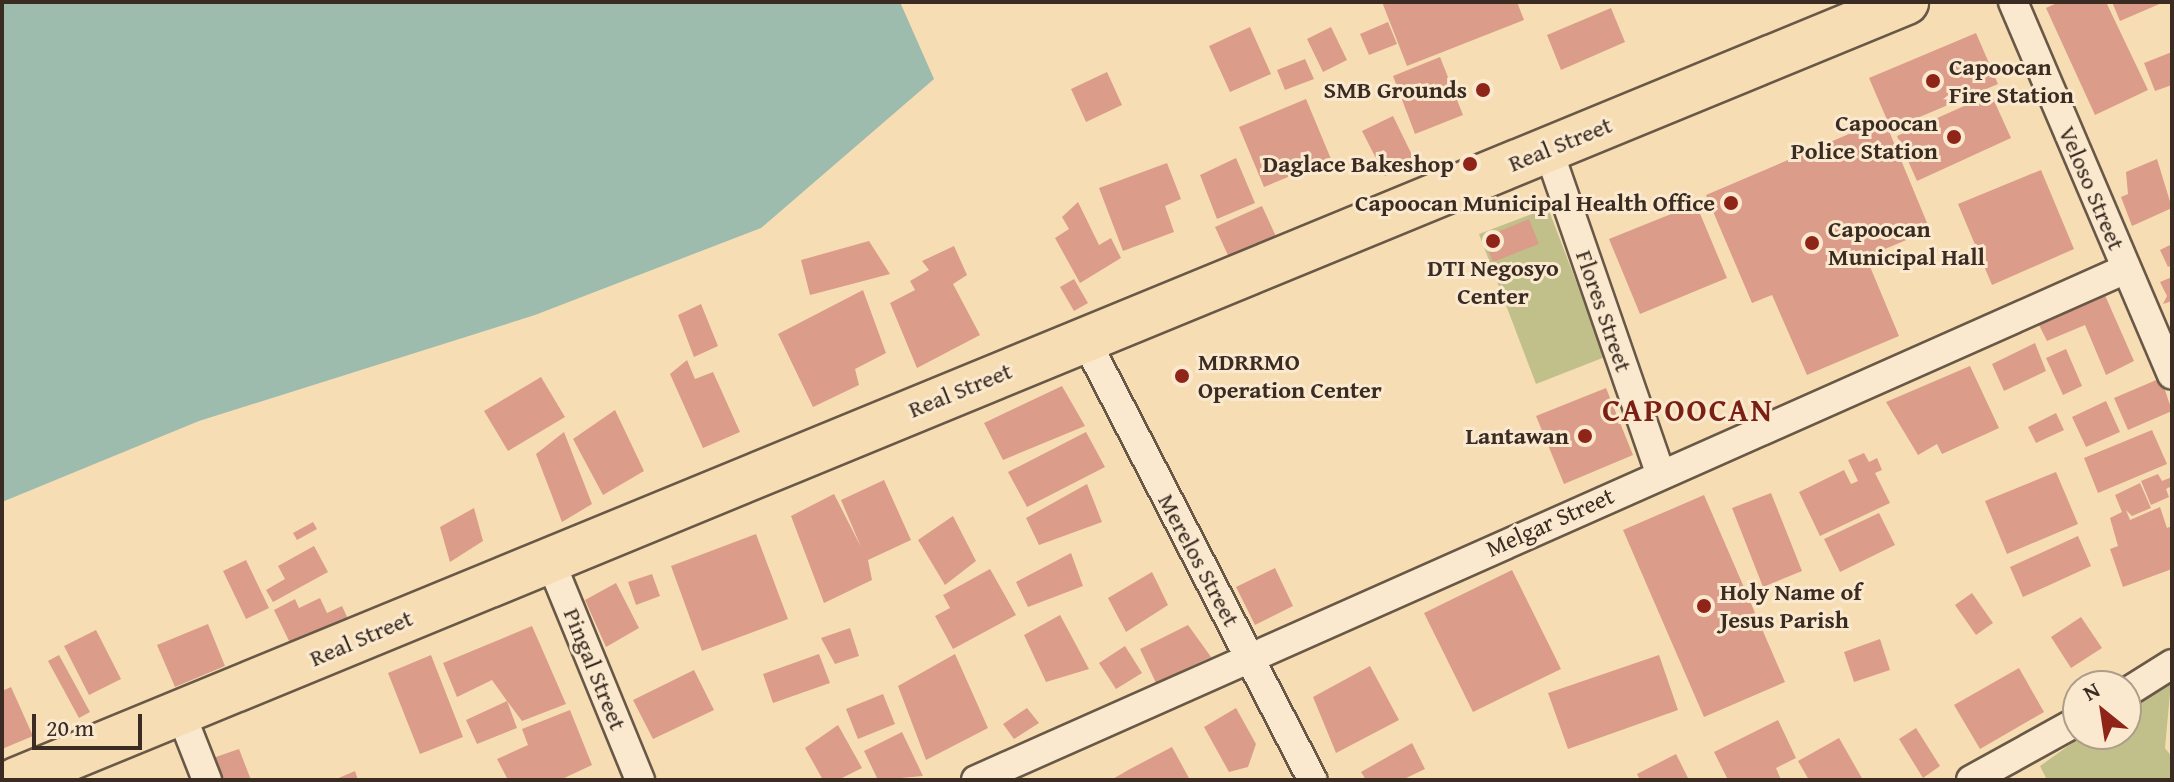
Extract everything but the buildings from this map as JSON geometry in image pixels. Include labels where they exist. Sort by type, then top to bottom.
[{"type":"highway","name":"Real Street","points":[[16,780],[181,714],[549,558],[1906,2]]},
{"type":"street","name":"Veloso Street","points":[[2013,2],[2172,374]]},
{"type":"street","name":"Flores Street","points":[[1548,149],[1660,473]]},
{"type":"street","name":"Melgar Street","points":[[976,780],[1660,473],[2126,269]]},
{"type":"street","name":"Merelos Street","points":[[1085,339],[1313,780]]},
{"type":"street","name":"Pingal Street","points":[[549,558],[640,780]]},
{"type":"street","points":[[2142,683],[2172,664]]},
{"type":"street","points":[[181,714],[207,780]]},
{"type":"street","points":[[1971,780],[2062,730]]},
{"type":"shaded area","points":[[2,2],[900,2],[934,79],[761,228],[535,315],[199,421],[2,502]]},
{"type":"shaded area","points":[[1548,208],[1605,357],[1536,384],[1479,234]]},
{"type":"shaded area","points":[[2172,671],[2165,748],[2172,757],[2172,780],[2047,780],[2040,766],[2062,750],[2142,750],[2142,693]]},
{"type":"place","name":"Capoocan Fire Station","points":[[1933,81]]},
{"type":"place","name":"SMB Grounds","points":[[1483,90]]},
{"type":"place","name":"Capoocan Police Station","points":[[1954,137]]},
{"type":"place","name":"Daglace Bakeshop","points":[[1470,164]]},
{"type":"place","name":"Capoocan Municipal Health Office","points":[[1731,203]]},
{"type":"place","name":"DTI Negosyo Center","points":[[1493,241]]},
{"type":"place","name":"Capoocan Municipal Hall","points":[[1812,243]]},
{"type":"place","name":"MDRRMO Operation Center","points":[[1182,376]]},
{"type":"place","name":"Lantawan","points":[[1585,436]]},
{"type":"place","name":"Holy Name of Jesus Parish","points":[[1704,606]]},
{"type":"district","name":"CAPOOCAN","points":[[1688,410]]}]
